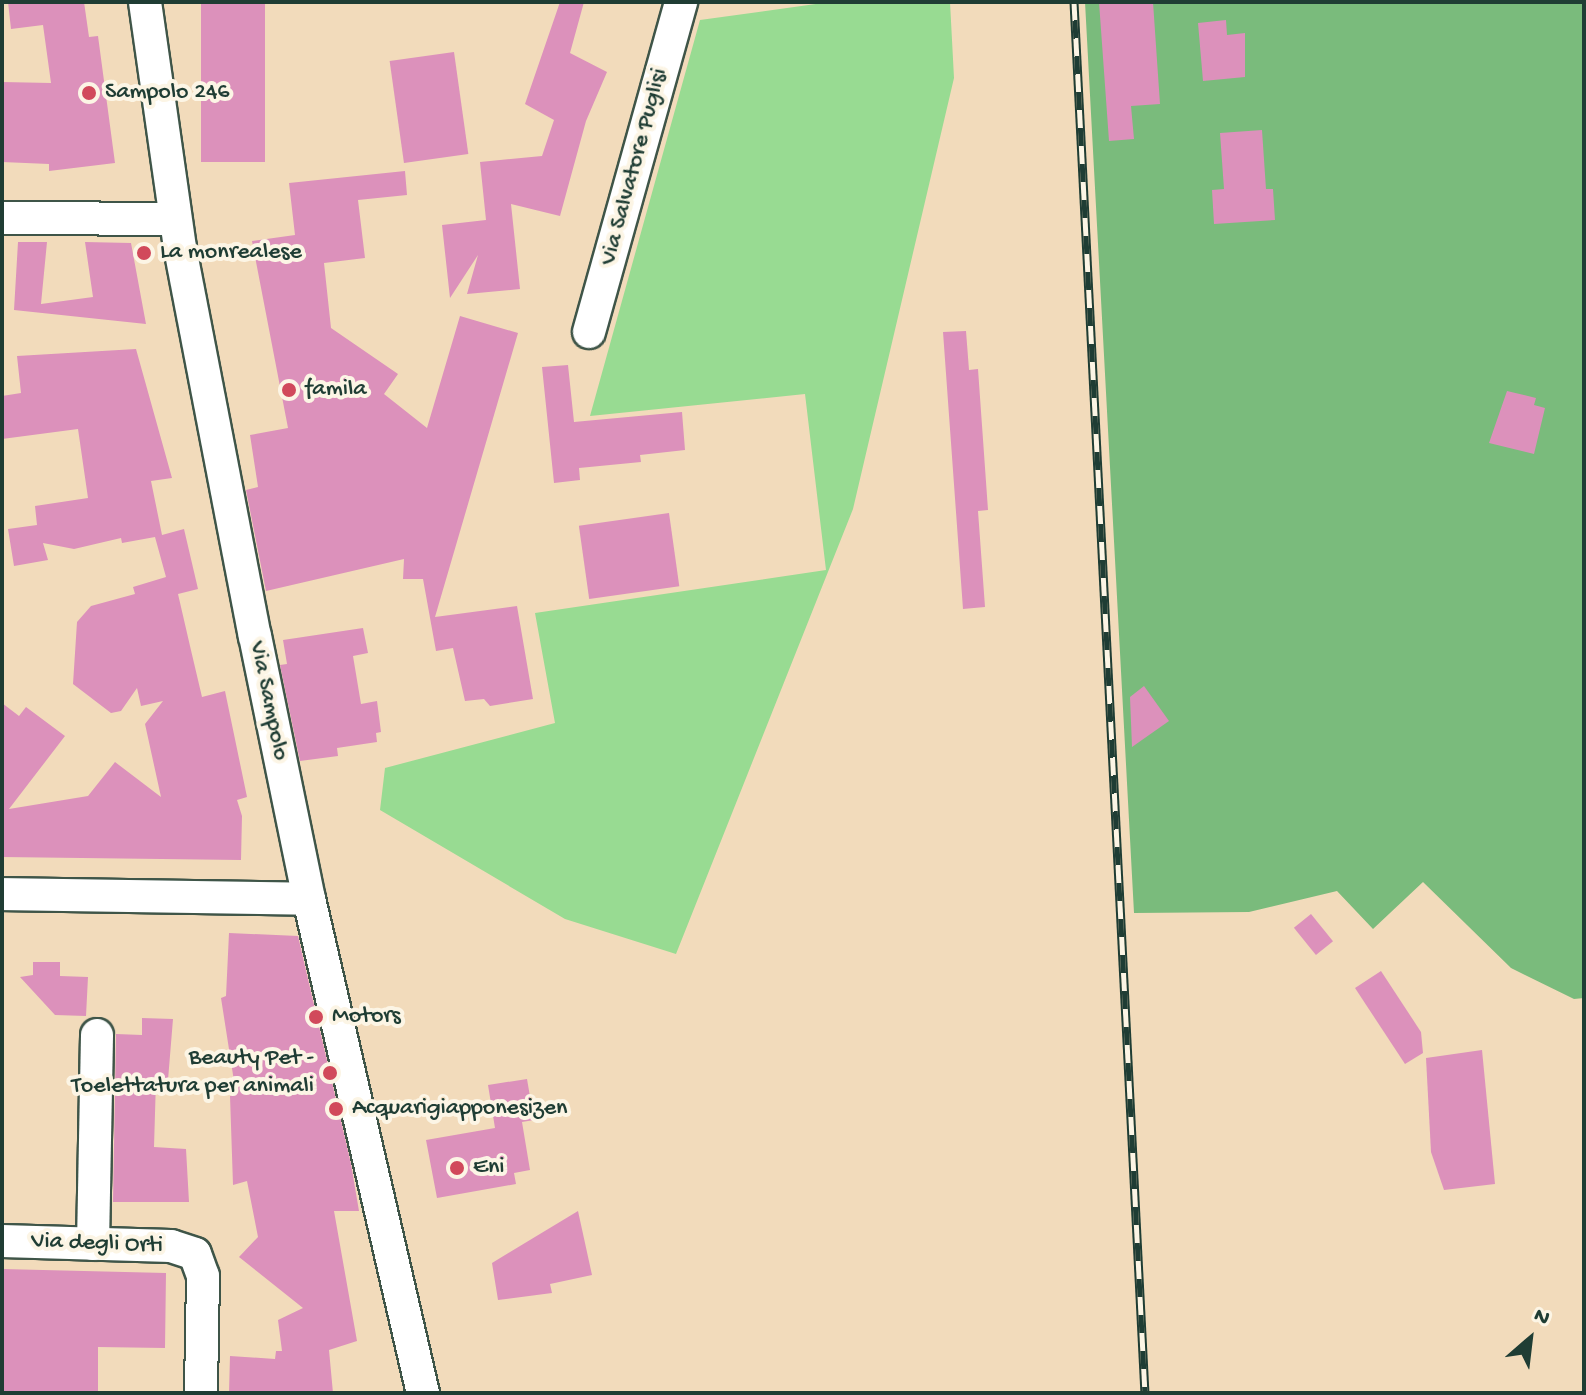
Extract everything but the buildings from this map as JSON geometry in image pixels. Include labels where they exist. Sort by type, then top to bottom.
[{"type":"street","name":"Via Sampolo","points":[[145,2],[175,219],[309,899],[423,1393]]},
{"type":"street","name":"Via Salvatore Puglisi","points":[[589,332],[681,2]]},
{"type":"street","points":[[2,218],[175,219]]},
{"type":"street","points":[[2,894],[309,899]]},
{"type":"street","points":[[93,1244],[97,1035]]},
{"type":"street","name":"Via degli Orti","points":[[2,1241],[171,1246],[195,1254],[203,1276],[201,1393]]},
{"type":"green space","points":[[830,2],[950,2],[954,78],[853,509],[676,954],[565,919],[380,810],[385,768],[555,723],[535,613],[826,570],[805,394],[590,416],[700,20]]},
{"type":"green space","points":[[1085,2],[1584,2],[1584,998],[1574,999],[1511,968],[1423,882],[1373,929],[1337,891],[1249,912],[1134,913]]},
{"type":"railway","points":[[1074,2],[1145,1393]]},
{"type":"place","name":"Sampolo 246","points":[[89,93]]},
{"type":"place","name":"La monrealese","points":[[144,253]]},
{"type":"place","name":"famila","points":[[289,390]]},
{"type":"place","name":"Motors","points":[[316,1017]]},
{"type":"place","name":"Beauty Pet - Toelettatura per animali","points":[[330,1073]]},
{"type":"place","name":"Acquarigiapponesizen","points":[[336,1109]]},
{"type":"place","name":"Eni","points":[[457,1168]]}]
